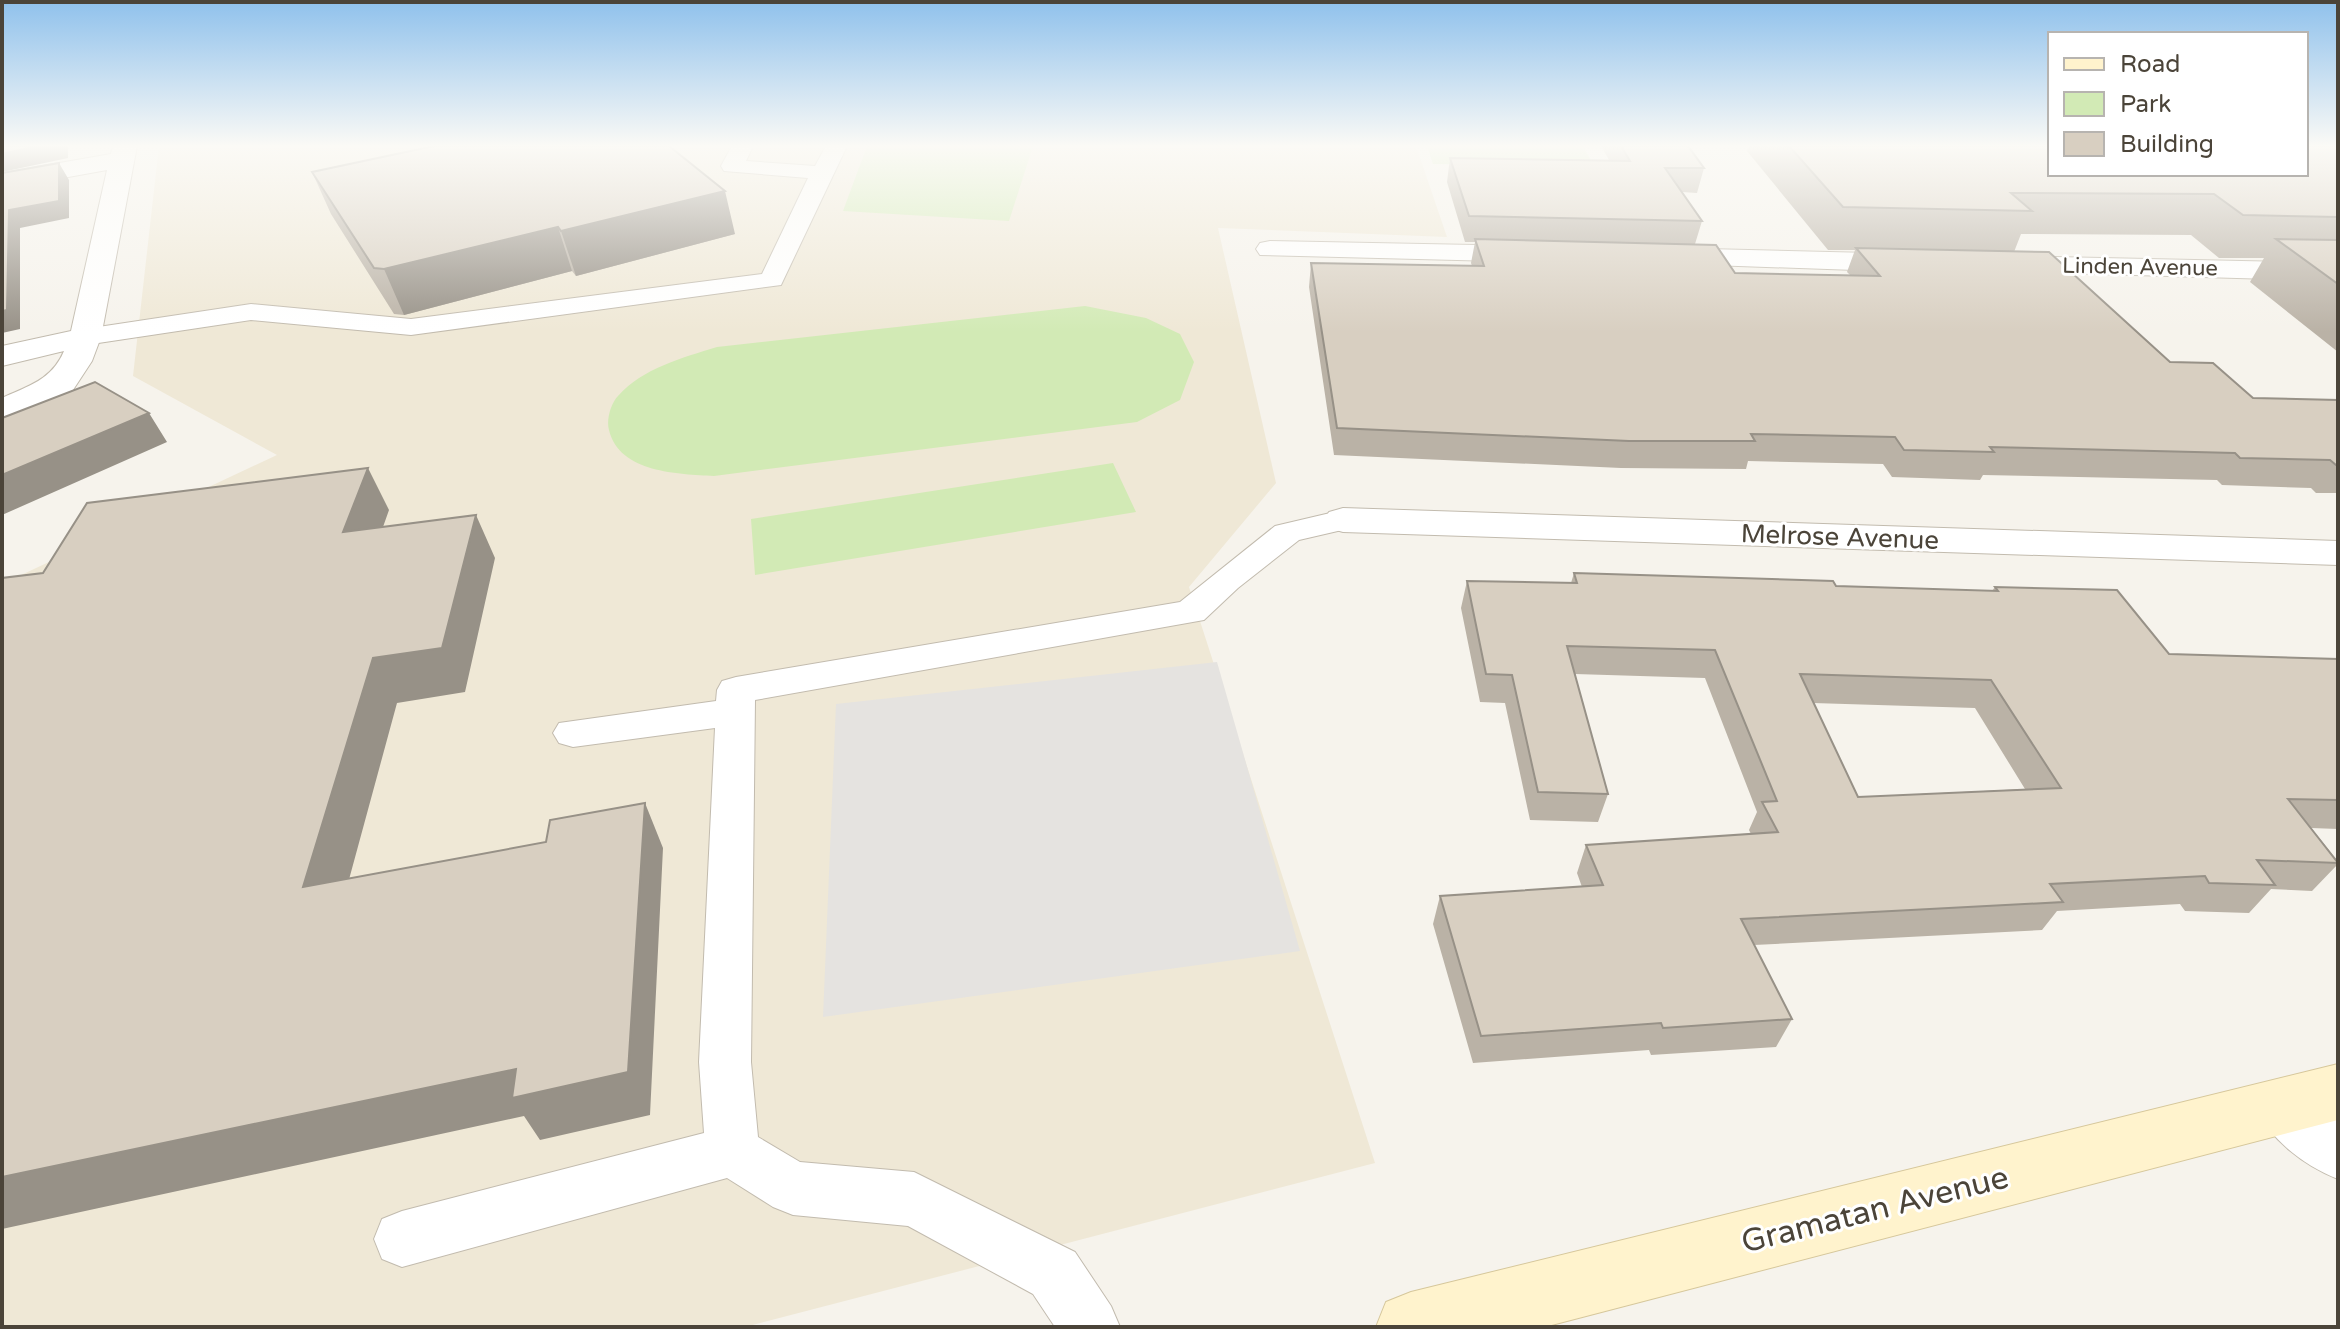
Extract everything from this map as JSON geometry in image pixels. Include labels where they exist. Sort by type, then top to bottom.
[{"type":"main road","name":"Gramatan Avenue","points":[[1411,1327],[2312,1100]]},
{"type":"street","points":[[2,411],[61,383],[76,361],[85,337],[112,208]]},
{"type":"street","points":[[1270,249],[1566,255]]},
{"type":"street","points":[[1643,257],[1939,263]]},
{"type":"street","name":"Linden Avenue","points":[[1970,264],[2338,272]]},
{"type":"street","points":[[2,356],[85,337]]},
{"type":"street","name":"Melrose Avenue","points":[[1343,520],[2338,553]]},
{"type":"street","points":[[2312,1100],[2338,1149]]},
{"type":"lane","points":[[85,337],[251,312],[411,327],[772,280],[806,208]]},
{"type":"lane","points":[[573,733],[1191,612],[1226,580],[1287,533],[1343,520]]},
{"type":"lane","points":[[732,1151],[725,1062],[735,701]]},
{"type":"lane","points":[[402,1239],[732,1151],[793,1188],[914,1199],[1054,1273],[1090,1327]]},
{"type":"shaded area","points":[[152,208],[1437,208],[1447,237],[1218,228],[1276,483],[1189,587],[1375,1163],[745,1327],[2,1327],[2,584],[277,455],[133,376]]},
{"type":"shaded area","points":[[1217,662],[1300,951],[823,1017],[836,704]]},
{"type":"green space","points":[[844,208],[1013,208],[1009,221],[843,211]]},
{"type":"green space","points":[[1085,306],[1146,318],[1180,334],[1194,362],[1180,400],[1137,422],[714,476],[668,472],[637,463],[615,444],[609,430],[611,407],[628,386],[664,365],[717,347]]},
{"type":"green space","points":[[1113,463],[1136,512],[755,575],[751,519]]},
{"type":"building","points":[[2,208],[20,208],[9,210],[7,310],[2,311]]},
{"type":"building","points":[[335,208],[655,208],[561,231],[558,227],[384,269],[374,268]]},
{"type":"building","points":[[1466,208],[1693,208],[1702,221],[1469,216]]},
{"type":"building","points":[[1891,208],[2029,208],[2032,211]]},
{"type":"building","points":[[2233,208],[2338,208],[2338,217],[2243,215]]},
{"type":"building","points":[[1475,239],[1716,245],[1735,273],[1880,276],[1856,248],[2049,252],[2170,362],[2213,363],[2253,398],[2338,400],[2338,465],[2330,460],[2240,458],[2235,453],[1990,447],[1994,452],[1904,450],[1895,437],[1751,434],[1755,441],[1629,441],[1337,428],[1311,263],[1484,266]]},
{"type":"building","points":[[2276,239],[2338,240],[2338,284]]},
{"type":"building","points":[[95,382],[149,413],[2,475],[2,418]]},
{"type":"building","points":[[368,468],[343,532],[476,515],[442,648],[373,658],[303,887],[546,842],[550,820],[645,803],[628,1072],[512,1098],[516,1069],[2,1177],[2,578],[43,573],[87,503]]},
{"type":"building","points":[[1574,573],[1833,581],[1836,586],[1998,591],[1995,587],[2117,590],[2169,654],[2338,659],[2338,800],[2288,799],[2338,863],[2257,860],[2275,885],[2209,883],[2205,876],[2050,884],[2063,902],[1741,919],[1792,1019],[1663,1028],[1661,1023],[1481,1036],[1440,896],[1603,885],[1586,845],[1778,832],[1762,802],[1777,801],[1715,650],[1567,646],[1608,794],[1538,792],[1512,675],[1486,674],[1467,581],[1577,583]],"holes":[[[1800,674],[1991,680],[2061,788],[1858,797]]]}]
